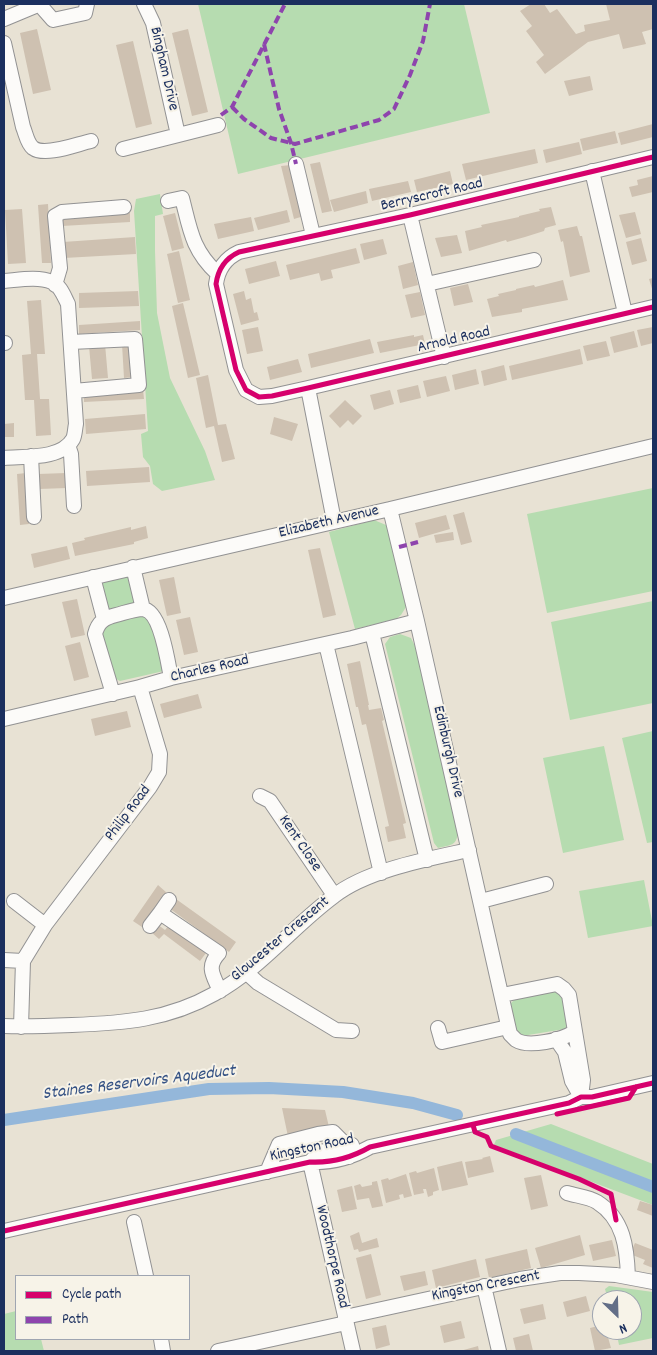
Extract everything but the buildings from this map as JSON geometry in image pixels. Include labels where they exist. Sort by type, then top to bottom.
[{"type":"street","points":[[4,18],[39,4],[52,20],[85,13],[88,4]]},
{"type":"street","name":"Bingham Drive","points":[[144,4],[153,23],[178,135]]},
{"type":"street","points":[[4,43],[23,127],[32,147],[47,152],[91,141]]},
{"type":"street","points":[[124,148],[218,125]]},
{"type":"street","name":"Berryscroft Road","points":[[219,270],[230,256],[240,252],[410,215],[653,157]]},
{"type":"street","points":[[296,164],[313,235]]},
{"type":"street","points":[[592,171],[625,313]]},
{"type":"street","points":[[168,202],[182,198],[194,244],[207,263],[219,270]]},
{"type":"street","points":[[55,285],[60,268],[55,216],[62,212],[124,206]]},
{"type":"street","points":[[410,215],[444,357]]},
{"type":"street","points":[[427,284],[534,260]]},
{"type":"street","name":"Arnold Road","points":[[219,270],[216,284],[218,296],[236,370],[246,390],[259,396],[272,396],[308,388],[653,307]]},
{"type":"street","points":[[4,281],[36,279],[52,282],[62,291],[68,304],[76,424],[73,439],[61,451],[4,458]]},
{"type":"street","points":[[71,342],[135,339],[139,385],[74,391]]},
{"type":"street","points":[[308,388],[334,521]]},
{"type":"street","points":[[68,445],[74,506]]},
{"type":"street","name":"Elizabeth Avenue","points":[[4,598],[653,446]]},
{"type":"street","points":[[31,456],[34,517]]},
{"type":"street","name":"Edinburgh Drive","points":[[390,509],[502,995]]},
{"type":"street","points":[[132,568],[143,609]]},
{"type":"street","points":[[93,577],[104,619]]},
{"type":"street","points":[[113,694],[96,634],[97,625],[104,619],[143,609],[150,612],[158,624],[171,678]]},
{"type":"street","name":"Charles Road","points":[[4,718],[113,694],[171,678],[326,644],[417,621]]},
{"type":"street","points":[[372,633],[427,860]]},
{"type":"street","points":[[326,644],[381,873]]},
{"type":"street","name":"Philip Road","points":[[21,1027],[23,961],[45,925],[150,787],[159,772],[160,754],[140,687]]},
{"type":"street","name":"Kent Close","points":[[260,796],[270,801],[334,895]]},
{"type":"street","name":"Gloucester Crescent","points":[[4,1026],[116,1024],[146,1020],[180,1010],[220,991],[247,973],[334,895],[352,885],[381,873],[469,850]]},
{"type":"street","points":[[481,901],[546,884]]},
{"type":"street","points":[[150,926],[169,900]]},
{"type":"street","points":[[14,901],[45,925]]},
{"type":"street","points":[[160,913],[219,953],[212,960],[210,967],[220,991]]},
{"type":"street","points":[[4,960],[23,961]]},
{"type":"street","points":[[247,973],[258,983],[336,1030],[352,1031]]},
{"type":"street","points":[[574,1032],[568,1036],[535,1043],[516,1040],[510,1034],[502,995],[557,984],[564,988],[569,995],[583,1080],[581,1097]]},
{"type":"street","points":[[438,1028],[442,1042],[508,1027]]},
{"type":"street","points":[[556,1039],[565,1052],[572,1081],[581,1097]]},
{"type":"street","name":"Kingston Road","points":[[4,1231],[310,1162],[322,1163],[348,1151],[357,1154],[370,1147],[569,1103],[581,1097],[592,1097],[653,1083]]},
{"type":"street","points":[[267,1172],[279,1144],[289,1141],[333,1132],[348,1151]]},
{"type":"street","name":"Woodthorpe Road","points":[[310,1162],[352,1351]]},
{"type":"street","points":[[568,1193],[596,1201],[612,1214],[618,1222],[624,1238],[628,1277]]},
{"type":"street","points":[[134,1222],[146,1275]]},
{"type":"street","name":"Kingston Crescent","points":[[218,1351],[484,1286],[520,1279],[560,1273],[579,1273],[628,1277],[653,1282]]},
{"type":"street","points":[[484,1286],[499,1351]]},
{"type":"green space","points":[[198,4],[464,4],[490,113],[238,174]]},
{"type":"green space","points":[[160,194],[163,214],[155,216],[157,313],[170,378],[205,451],[215,480],[162,491],[153,484],[150,466],[143,457],[141,434],[148,431],[134,211],[136,199]]},
{"type":"green space","points":[[653,488],[653,591],[547,613],[527,514]]},
{"type":"green space","points":[[374,520],[386,525],[388,530],[406,607],[396,619],[355,629],[329,532]]},
{"type":"green space","points":[[127,576],[136,602],[135,605],[111,611],[108,608],[102,582]]},
{"type":"green space","points":[[653,601],[653,703],[570,720],[551,622]]},
{"type":"green space","points":[[144,615],[152,622],[164,671],[120,681],[114,678],[102,632],[107,624]]},
{"type":"green space","points":[[400,634],[411,638],[416,648],[458,833],[454,843],[438,848],[434,843],[385,644],[390,637]]},
{"type":"green space","points":[[653,731],[653,842],[647,843],[622,738]]},
{"type":"green space","points":[[604,746],[624,840],[563,853],[543,758]]},
{"type":"green space","points":[[644,880],[653,926],[588,938],[579,891]]},
{"type":"green space","points":[[553,988],[563,994],[568,1022],[565,1029],[522,1036],[517,1034],[509,1005],[515,999]]},
{"type":"green space","points":[[551,1124],[653,1164],[653,1205],[494,1145],[496,1140]]},
{"type":"green space","points":[[609,1286],[638,1290],[605,1290]]},
{"type":"green space","points":[[642,1290],[653,1292],[653,1338],[619,1345],[618,1340],[642,1340]]},
{"type":"green space","points":[[15,1311],[15,1340],[41,1340],[44,1351],[4,1351],[4,1314]]},
{"type":"waterway","name":"Staines Reservoirs Aqueduct","points":[[4,1120],[209,1089],[269,1088],[343,1092],[413,1103],[457,1115]]},
{"type":"waterway","name":"Staines Reservoirs Aqueduct","points":[[516,1134],[653,1187]]},
{"type":"marked path","points":[[221,115],[232,107],[285,4]]},
{"type":"marked path","points":[[232,107],[244,119],[271,138],[295,144],[379,120],[394,109],[410,75],[423,41],[430,4]]},
{"type":"marked path","points":[[264,44],[279,109],[296,164]]},
{"type":"marked path","points":[[399,547],[418,542]]},
{"type":"cycle path","points":[[653,157],[410,215],[239,252],[230,257],[223,265],[216,284],[236,370],[246,390],[259,397],[308,388],[653,307]]},
{"type":"cycle path","points":[[4,1231],[310,1162],[326,1162],[341,1159],[370,1147],[569,1103],[581,1097],[592,1097],[653,1083]]},
{"type":"cycle path","points":[[557,1114],[629,1098],[636,1087]]},
{"type":"cycle path","points":[[473,1125],[475,1132],[487,1137],[491,1146],[579,1179],[611,1194],[616,1220]]}]
